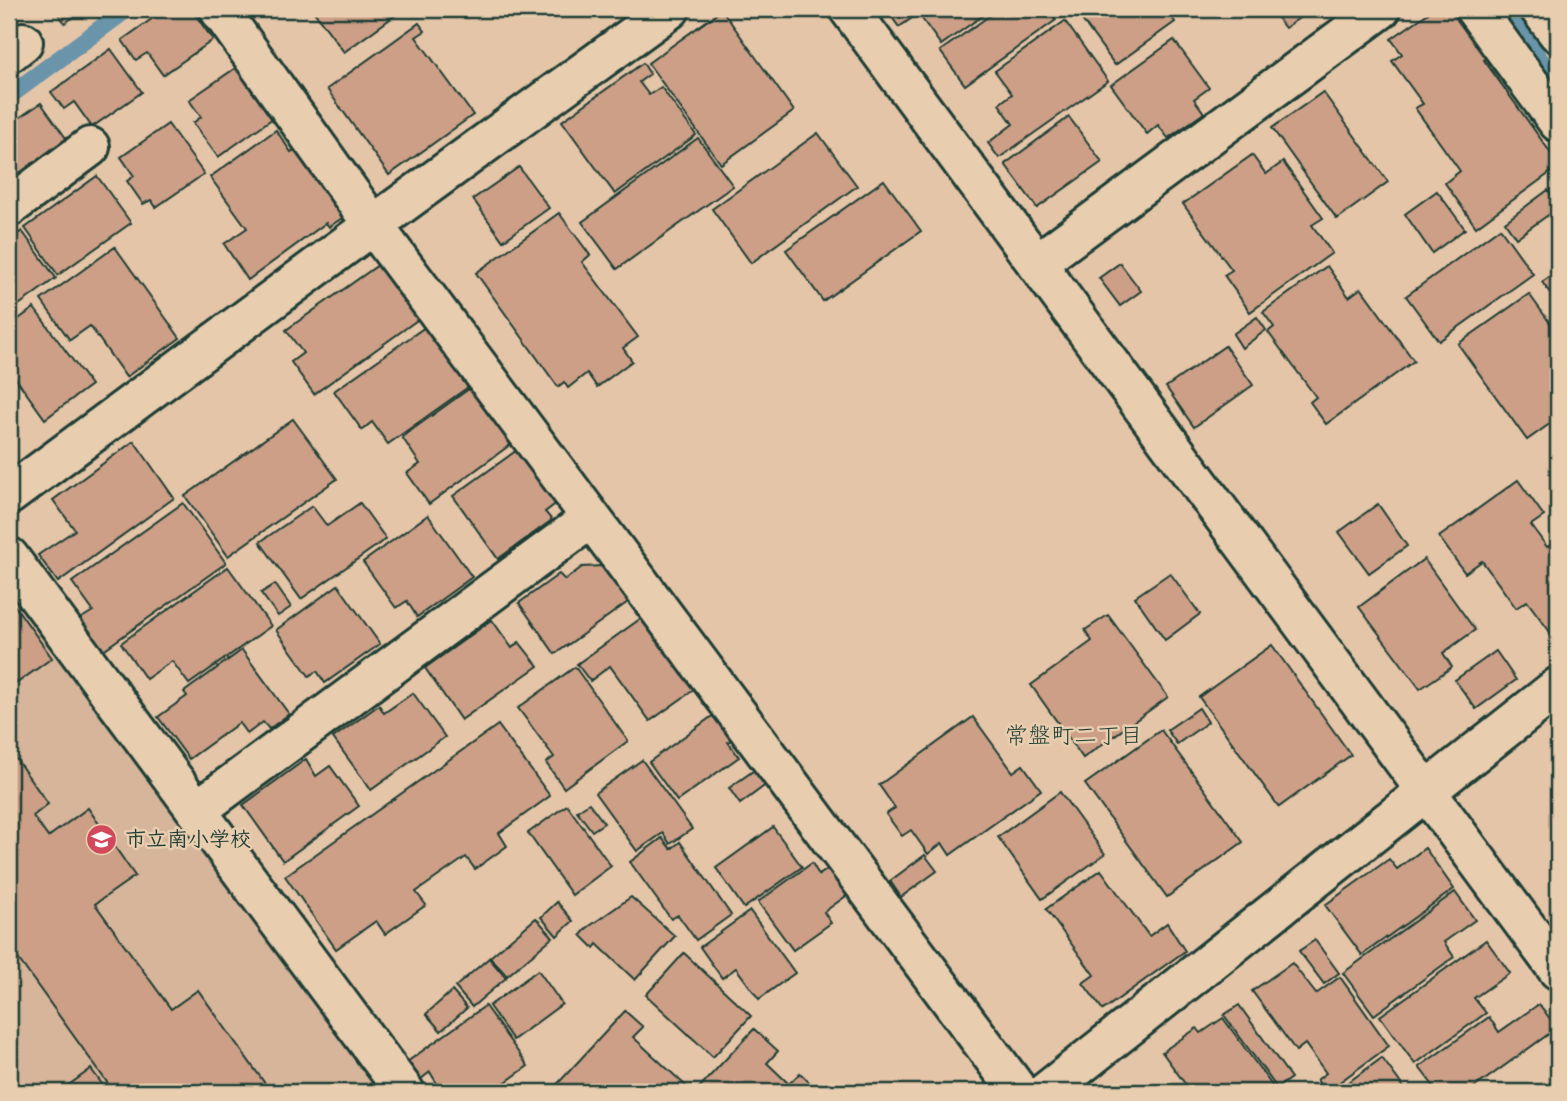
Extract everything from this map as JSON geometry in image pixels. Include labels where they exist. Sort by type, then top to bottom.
[{"type":"street","points":[[219,9],[373,225],[590,519],[1019,1092]]},
{"type":"street","points":[[9,495],[670,9]]},
{"type":"street","points":[[849,9],[1558,970]]},
{"type":"street","points":[[1037,264],[1381,9]]},
{"type":"street","points":[[1475,9],[1558,122]]},
{"type":"street","points":[[1540,9],[1558,33]]},
{"type":"street","points":[[9,207],[90,147]]},
{"type":"street","points":[[197,810],[590,519]]},
{"type":"street","points":[[9,557],[405,1092]]},
{"type":"street","points":[[1046,1092],[1558,687]]},
{"type":"shaded area","name":"市立南小学校","points":[[9,586],[382,1092],[9,1092]]},
{"type":"building","points":[[85,9],[65,23],[56,11]]},
{"type":"building","points":[[166,9],[191,9],[213,40],[163,75],[147,53],[136,60],[122,40]]},
{"type":"building","points":[[312,9],[404,9],[344,52]]},
{"type":"building","points":[[886,9],[925,9],[899,27]]},
{"type":"building","points":[[930,9],[992,9],[941,45],[920,16]]},
{"type":"building","points":[[999,9],[1048,9],[1056,20],[965,85],[940,51]]},
{"type":"building","points":[[1053,9],[1069,9],[1070,11],[1060,18]]},
{"type":"building","points":[[1083,9],[1166,9],[1175,22],[1115,65],[1077,13]]},
{"type":"building","points":[[1270,9],[1312,9],[1285,28]]},
{"type":"building","points":[[1434,9],[1455,9],[1489,57],[1484,60],[1558,163],[1558,167],[1476,227],[1445,183],[1460,171],[1415,108],[1423,104],[1392,61],[1402,54],[1391,39]]},
{"type":"building","points":[[722,10],[794,111],[721,164],[648,63]]},
{"type":"building","points":[[1065,21],[1108,81],[999,158],[988,143],[1013,124],[999,104],[1012,94],[995,71]]},
{"type":"building","points":[[419,23],[425,31],[416,37],[473,115],[389,175],[327,89]]},
{"type":"building","points":[[1174,40],[1209,88],[1194,99],[1204,113],[1168,138],[1158,125],[1147,134],[1111,85]]},
{"type":"building","points":[[111,49],[142,92],[92,127],[74,102],[64,109],[51,92]]},
{"type":"building","points":[[643,63],[650,74],[639,82],[649,95],[661,87],[696,135],[615,194],[562,121]]},
{"type":"building","points":[[237,67],[273,118],[218,157],[193,123],[201,117],[189,100]]},
{"type":"building","points":[[1323,92],[1388,182],[1337,219],[1272,128]]},
{"type":"building","points":[[41,103],[68,141],[16,179],[9,168],[9,125]]},
{"type":"building","points":[[1069,117],[1102,162],[1037,208],[1005,164]]},
{"type":"building","points":[[168,124],[204,174],[156,207],[151,200],[143,204],[127,181],[134,176],[121,157]]},
{"type":"building","points":[[276,130],[291,152],[297,148],[345,216],[329,227],[326,223],[248,280],[224,244],[247,228],[210,177]]},
{"type":"building","points":[[818,133],[857,186],[751,263],[712,209]]},
{"type":"building","points":[[698,138],[733,186],[617,269],[582,222]]},
{"type":"building","points":[[1252,155],[1266,174],[1283,162],[1323,218],[1312,225],[1332,253],[1250,312],[1224,275],[1232,270],[1183,204]]},
{"type":"building","points":[[519,167],[549,208],[503,241],[473,199]]},
{"type":"building","points":[[97,176],[131,223],[58,275],[25,228]]},
{"type":"building","points":[[884,180],[921,231],[823,301],[786,250]]},
{"type":"building","points":[[1548,190],[1558,208],[1516,238],[1505,222]]},
{"type":"building","points":[[1437,191],[1465,229],[1432,253],[1405,214]]},
{"type":"building","points":[[559,213],[590,255],[582,262],[638,337],[623,348],[632,361],[597,387],[587,373],[568,388],[564,382],[558,387],[476,273]]},
{"type":"building","points":[[1500,228],[1533,274],[1439,341],[1406,296]]},
{"type":"building","points":[[22,231],[56,278],[9,312],[9,240]]},
{"type":"building","points":[[115,247],[180,338],[126,377],[90,326],[70,340],[41,300]]},
{"type":"building","points":[[381,263],[420,318],[314,394],[291,362],[303,353],[286,330]]},
{"type":"building","points":[[1120,263],[1141,291],[1120,306],[1099,278]]},
{"type":"building","points":[[1327,266],[1349,297],[1361,288],[1414,361],[1326,424],[1310,402],[1316,397],[1268,332],[1274,327],[1263,312]]},
{"type":"building","points":[[1558,271],[1558,304],[1542,282]]},
{"type":"building","points":[[1529,294],[1558,334],[1558,418],[1527,440],[1458,344]]},
{"type":"building","points":[[34,308],[91,385],[45,419],[9,369],[9,326]]},
{"type":"building","points":[[1257,317],[1266,330],[1242,348],[1233,334]]},
{"type":"building","points":[[428,325],[471,385],[388,444],[372,422],[362,430],[334,391]]},
{"type":"building","points":[[1225,346],[1253,385],[1194,427],[1166,387]]},
{"type":"building","points":[[473,386],[514,442],[429,504],[407,473],[420,464],[402,437]]},
{"type":"building","points":[[293,419],[337,479],[228,556],[185,496]]},
{"type":"building","points":[[134,441],[174,498],[58,582],[38,555],[75,530],[53,500]]},
{"type":"building","points":[[520,448],[558,502],[545,512],[552,520],[498,559],[453,496]]},
{"type":"building","points":[[1518,480],[1544,516],[1531,525],[1547,547],[1558,541],[1556,640],[1527,601],[1516,608],[1482,561],[1465,573],[1439,537]]},
{"type":"building","points":[[183,503],[226,563],[102,651],[80,619],[93,611],[72,582]]},
{"type":"building","points":[[360,503],[386,539],[301,599],[260,542],[312,506],[327,526]]},
{"type":"building","points":[[1378,504],[1407,546],[1369,573],[1339,532]]},
{"type":"building","points":[[428,515],[472,577],[417,617],[407,601],[396,608],[363,562]]},
{"type":"building","points":[[1424,559],[1475,630],[1443,653],[1452,667],[1420,689],[1359,607]]},
{"type":"building","points":[[602,566],[628,602],[555,654],[519,603],[559,574],[565,580],[582,567]]},
{"type":"building","points":[[228,567],[271,626],[189,684],[172,661],[146,679],[121,643]]},
{"type":"building","points":[[1170,573],[1200,614],[1165,640],[1135,597]]},
{"type":"building","points":[[275,584],[291,607],[278,616],[261,593]]},
{"type":"building","points":[[338,585],[380,644],[325,683],[317,671],[309,676],[276,630]]},
{"type":"building","points":[[10,599],[52,658],[17,683],[9,672]]},
{"type":"building","points":[[1108,615],[1168,697],[1083,758],[1031,685],[1092,641],[1085,630]]},
{"type":"building","points":[[643,617],[695,689],[650,721],[610,666],[590,681],[577,664]]},
{"type":"building","points":[[492,620],[512,648],[519,642],[538,666],[461,720],[425,668]]},
{"type":"building","points":[[1272,645],[1351,755],[1279,807],[1199,697]]},
{"type":"building","points":[[242,650],[289,714],[269,729],[263,722],[247,734],[239,723],[189,759],[158,717],[187,696],[184,692]]},
{"type":"building","points":[[1496,651],[1516,680],[1476,709],[1455,680]]},
{"type":"building","points":[[575,667],[628,741],[564,788],[546,763],[554,757],[518,708]]},
{"type":"building","points":[[413,693],[445,737],[371,790],[333,738],[379,705],[384,713]]},
{"type":"building","points":[[1199,708],[1208,722],[1177,744],[1167,730]]},
{"type":"building","points":[[718,712],[736,737],[728,742],[739,757],[677,801],[649,762]]},
{"type":"building","points":[[973,717],[1013,772],[1023,765],[1041,790],[950,855],[942,843],[928,854],[911,830],[902,836],[886,814],[895,808],[879,785]]},
{"type":"building","points":[[498,725],[550,796],[499,833],[507,846],[475,869],[466,857],[416,892],[426,905],[385,934],[376,921],[336,949],[285,876]]},
{"type":"building","points":[[1161,730],[1243,842],[1167,897],[1085,784]]},
{"type":"building","points":[[9,749],[48,804],[33,816],[48,837],[88,808],[135,876],[95,904],[171,1009],[198,990],[271,1092],[114,1092],[9,946]]},
{"type":"building","points":[[306,759],[316,776],[330,766],[359,806],[283,861],[243,805]]},
{"type":"building","points":[[642,760],[692,829],[670,844],[663,833],[637,851],[595,793]]},
{"type":"building","points":[[756,769],[767,784],[740,804],[729,788]]},
{"type":"building","points":[[1060,792],[1105,854],[1042,899],[998,837]]},
{"type":"building","points":[[589,803],[604,823],[592,831],[577,811]]},
{"type":"building","points":[[567,805],[611,866],[572,895],[528,833]]},
{"type":"building","points":[[773,827],[802,867],[744,908],[716,868]]},
{"type":"building","points":[[662,838],[671,849],[680,842],[731,915],[696,940],[678,915],[671,919],[630,862]]},
{"type":"building","points":[[1425,848],[1454,889],[1362,955],[1325,905],[1389,859],[1397,869]]},
{"type":"building","points":[[925,855],[937,871],[901,897],[890,881]]},
{"type":"building","points":[[812,863],[819,875],[834,865],[853,891],[824,912],[831,923],[793,950],[758,902]]},
{"type":"building","points":[[1101,870],[1149,936],[1167,923],[1185,951],[1103,1010],[1083,983],[1094,975],[1046,909]]},
{"type":"building","points":[[1455,892],[1475,920],[1444,942],[1454,957],[1374,1015],[1343,973]]},
{"type":"building","points":[[631,897],[675,936],[635,980],[597,944],[594,948],[581,935]]},
{"type":"building","points":[[557,902],[573,921],[557,936],[541,917]]},
{"type":"building","points":[[750,911],[795,973],[759,999],[736,968],[722,978],[700,947]]},
{"type":"building","points":[[536,918],[553,937],[507,976],[490,957]]},
{"type":"building","points":[[1315,940],[1339,973],[1324,984],[1299,951]]},
{"type":"building","points":[[1486,940],[1510,973],[1474,998],[1486,1013],[1415,1064],[1380,1016]]},
{"type":"building","points":[[684,953],[751,1016],[713,1057],[646,995]]},
{"type":"building","points":[[489,958],[506,978],[472,1007],[455,987]]},
{"type":"building","points":[[1292,963],[1316,994],[1340,977],[1389,1046],[1326,1092],[1317,1080],[1326,1073],[1305,1044],[1296,1051],[1252,991]]},
{"type":"building","points":[[538,970],[562,1004],[513,1040],[489,1006]]},
{"type":"building","points":[[452,991],[467,1008],[441,1031],[426,1014]]},
{"type":"building","points":[[1539,1004],[1557,1028],[1468,1092],[1438,1092],[1419,1067],[1489,1017],[1499,1032]]},
{"type":"building","points":[[1239,1005],[1291,1078],[1277,1088],[1224,1015]]},
{"type":"building","points":[[485,1006],[528,1066],[492,1092],[442,1092],[430,1072],[421,1079],[407,1062]]},
{"type":"building","points":[[625,1011],[643,1027],[633,1037],[686,1086],[680,1092],[550,1092]]},
{"type":"building","points":[[1223,1018],[1273,1087],[1266,1092],[1191,1092],[1162,1052],[1197,1028],[1201,1033]]},
{"type":"building","points":[[754,1029],[778,1051],[767,1063],[789,1084],[800,1073],[819,1092],[695,1092]]},
{"type":"building","points":[[1382,1058],[1407,1092],[1336,1091]]},
{"type":"building","points":[[91,1069],[108,1092],[59,1092]]},
{"type":"waterway","points":[[9,96],[127,9]]},
{"type":"waterway","points":[[1502,9],[1558,84]]},
{"type":"place","name":"市立南小学校","points":[[102,839]]},
{"type":"district","name":"常盤町二丁目","points":[[1074,735]]}]
